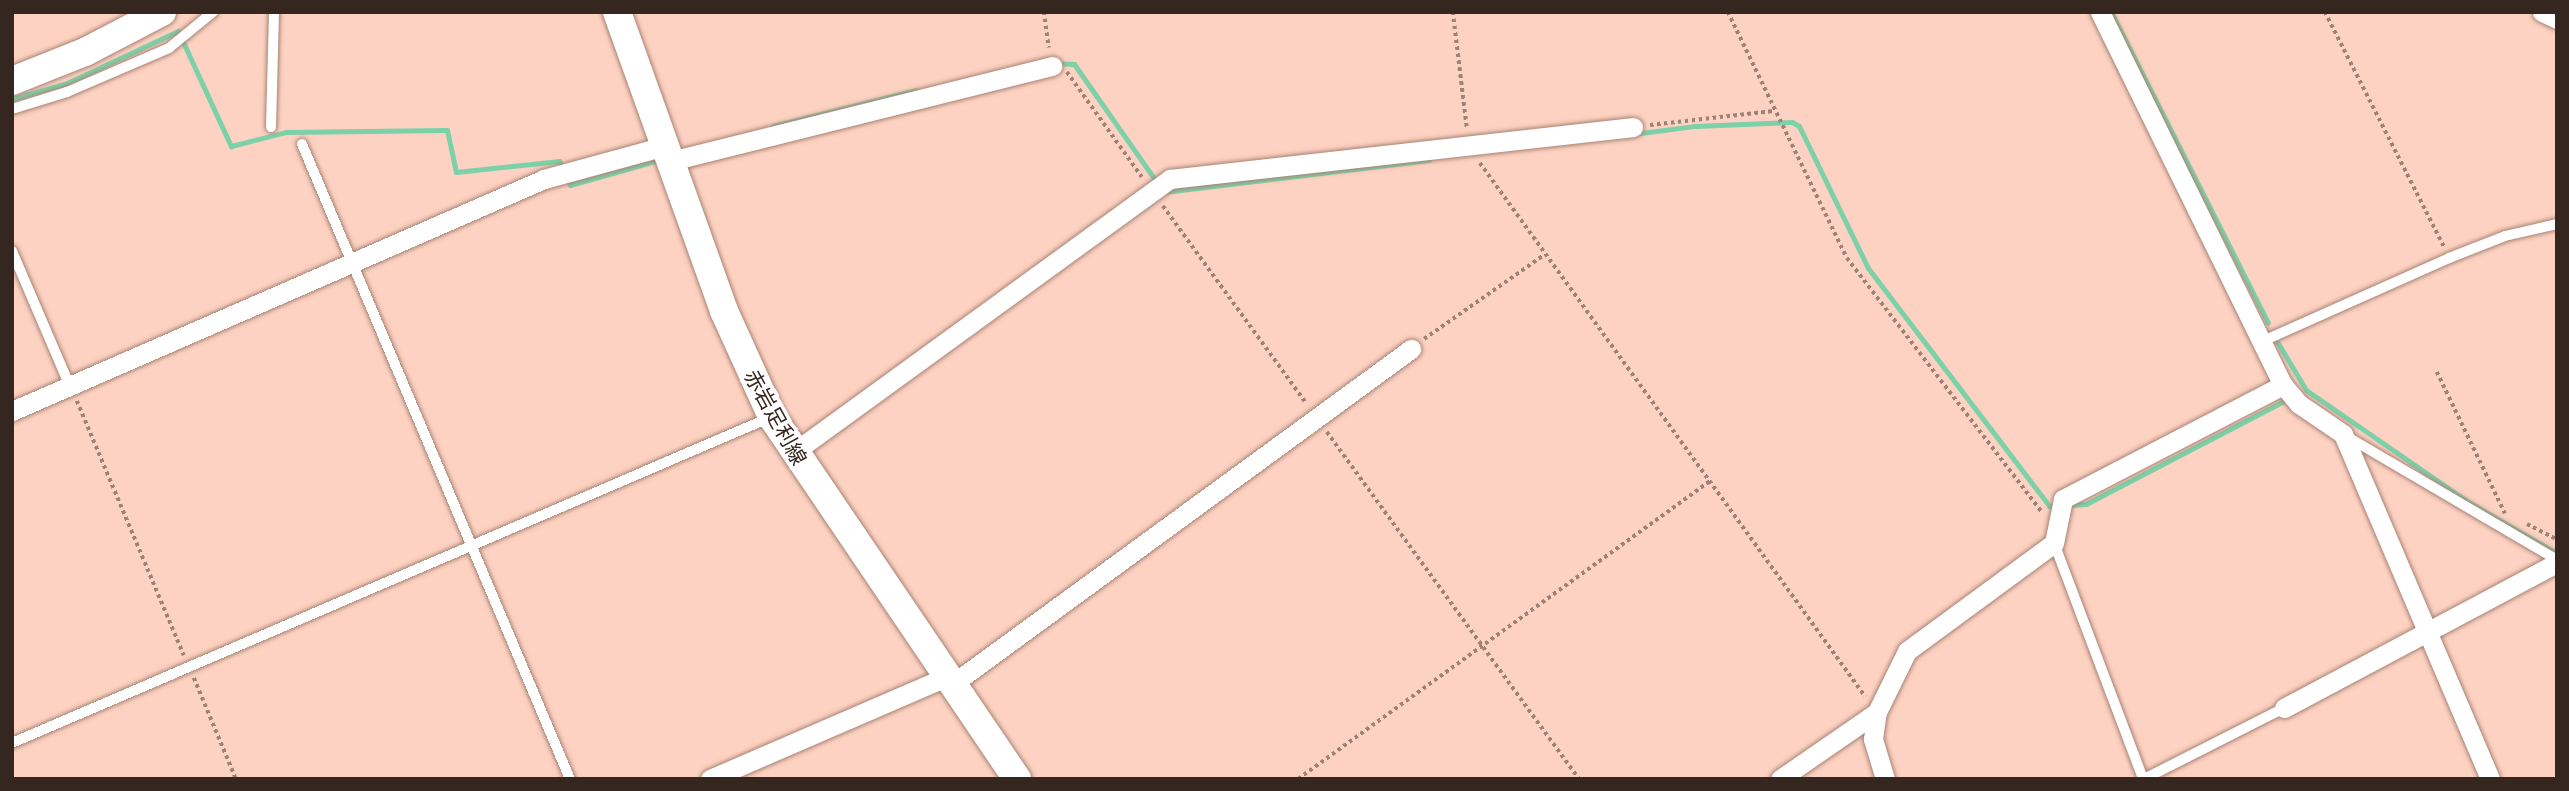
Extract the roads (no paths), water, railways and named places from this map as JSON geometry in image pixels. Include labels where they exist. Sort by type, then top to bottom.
[{"type":"main road","points":[[12,81],[85,52],[162,12]]},
{"type":"main road","name":"赤岩足利線","points":[[617,12],[724,310],[772,417],[948,681],[1017,779]]},
{"type":"street","points":[[2100,12],[2283,385],[2299,404],[2343,434],[2490,779]]},
{"type":"street","points":[[2542,12],[2557,19]]},
{"type":"street","points":[[12,411],[544,179],[1052,66]]},
{"type":"street","points":[[794,452],[1170,179],[1633,127]]},
{"type":"street","points":[[710,779],[948,681],[1317,419],[1411,349]]},
{"type":"street","points":[[1885,779],[1873,739],[1877,712],[1907,651],[2055,536],[2063,499],[2283,385]]},
{"type":"street","points":[[2284,708],[2557,562]]},
{"type":"street","points":[[1780,779],[1877,712]]},
{"type":"lane","points":[[12,108],[66,92],[169,48],[212,12]]},
{"type":"lane","points":[[271,127],[274,12]]},
{"type":"lane","points":[[302,144],[350,265],[570,779]]},
{"type":"lane","points":[[2263,341],[2449,258],[2505,236],[2557,224]]},
{"type":"lane","points":[[12,251],[70,386]]},
{"type":"lane","points":[[12,743],[472,549],[772,417]]},
{"type":"lane","points":[[2343,434],[2557,562]]},
{"type":"lane","points":[[2055,536],[2144,779],[2284,708]]},
{"type":"waterway","points":[[2111,12],[2268,323]]},
{"type":"waterway","points":[[12,99],[67,83],[178,31],[231,146],[286,132],[447,130],[456,172],[559,161],[563,168]]},
{"type":"waterway","points":[[1056,63],[1074,64],[1158,184]]},
{"type":"waterway","points":[[773,126],[916,90]]},
{"type":"waterway","points":[[1633,134],[1695,126],[1792,122],[1799,126],[1868,268],[2049,506],[2058,506]]},
{"type":"waterway","points":[[566,177],[570,185],[659,160]]},
{"type":"waterway","points":[[1164,192],[1429,160]]},
{"type":"waterway","points":[[2278,343],[2306,390],[2470,503],[2553,551]]},
{"type":"waterway","points":[[2068,505],[2086,504],[2288,399]]}]
